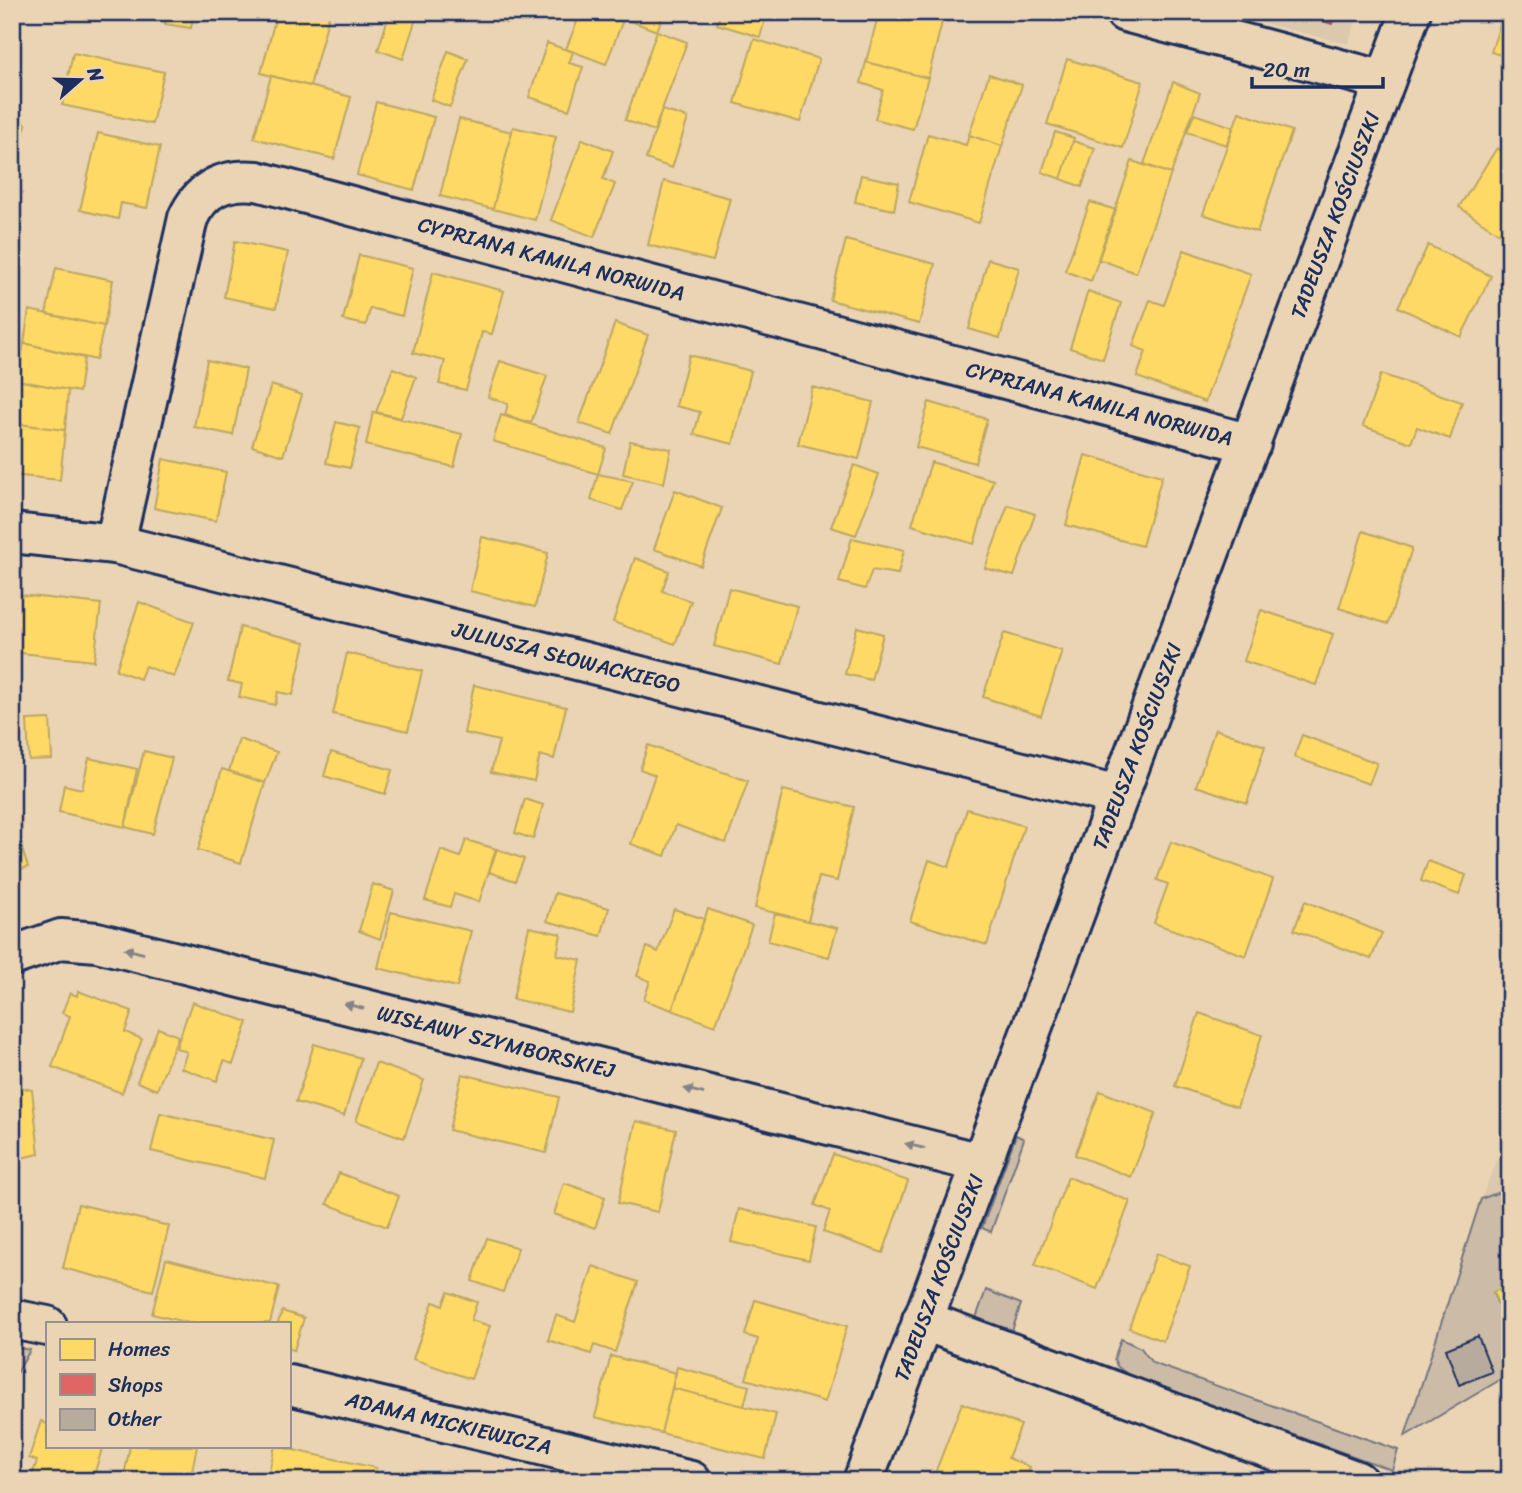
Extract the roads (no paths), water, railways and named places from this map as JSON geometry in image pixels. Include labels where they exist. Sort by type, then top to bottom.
[{"type":"street","points":[[1125,12],[1385,81]]},
{"type":"street","name":"TADEUSZA KOŚCIUSZKI","points":[[863,1481],[1411,12]]},
{"type":"street","name":"CYPRIANA KAMILA NORWIDA","points":[[115,544],[188,218],[195,204],[206,192],[220,183],[238,179],[284,188],[1251,444]]},
{"type":"street","name":"JULIUSZA SŁOWACKIEGO","points":[[12,533],[115,544],[1118,796]]},
{"type":"street","name":"WISŁAWY SZYMBORSKIEJ","points":[[12,956],[61,939],[97,942],[981,1163]]},
{"type":"street","points":[[12,1319],[46,1326]]},
{"type":"street","points":[[922,1320],[1357,1481]]},
{"type":"street","name":"ADAMA MICKIEWICZA","points":[[290,1385],[691,1481]]}]
